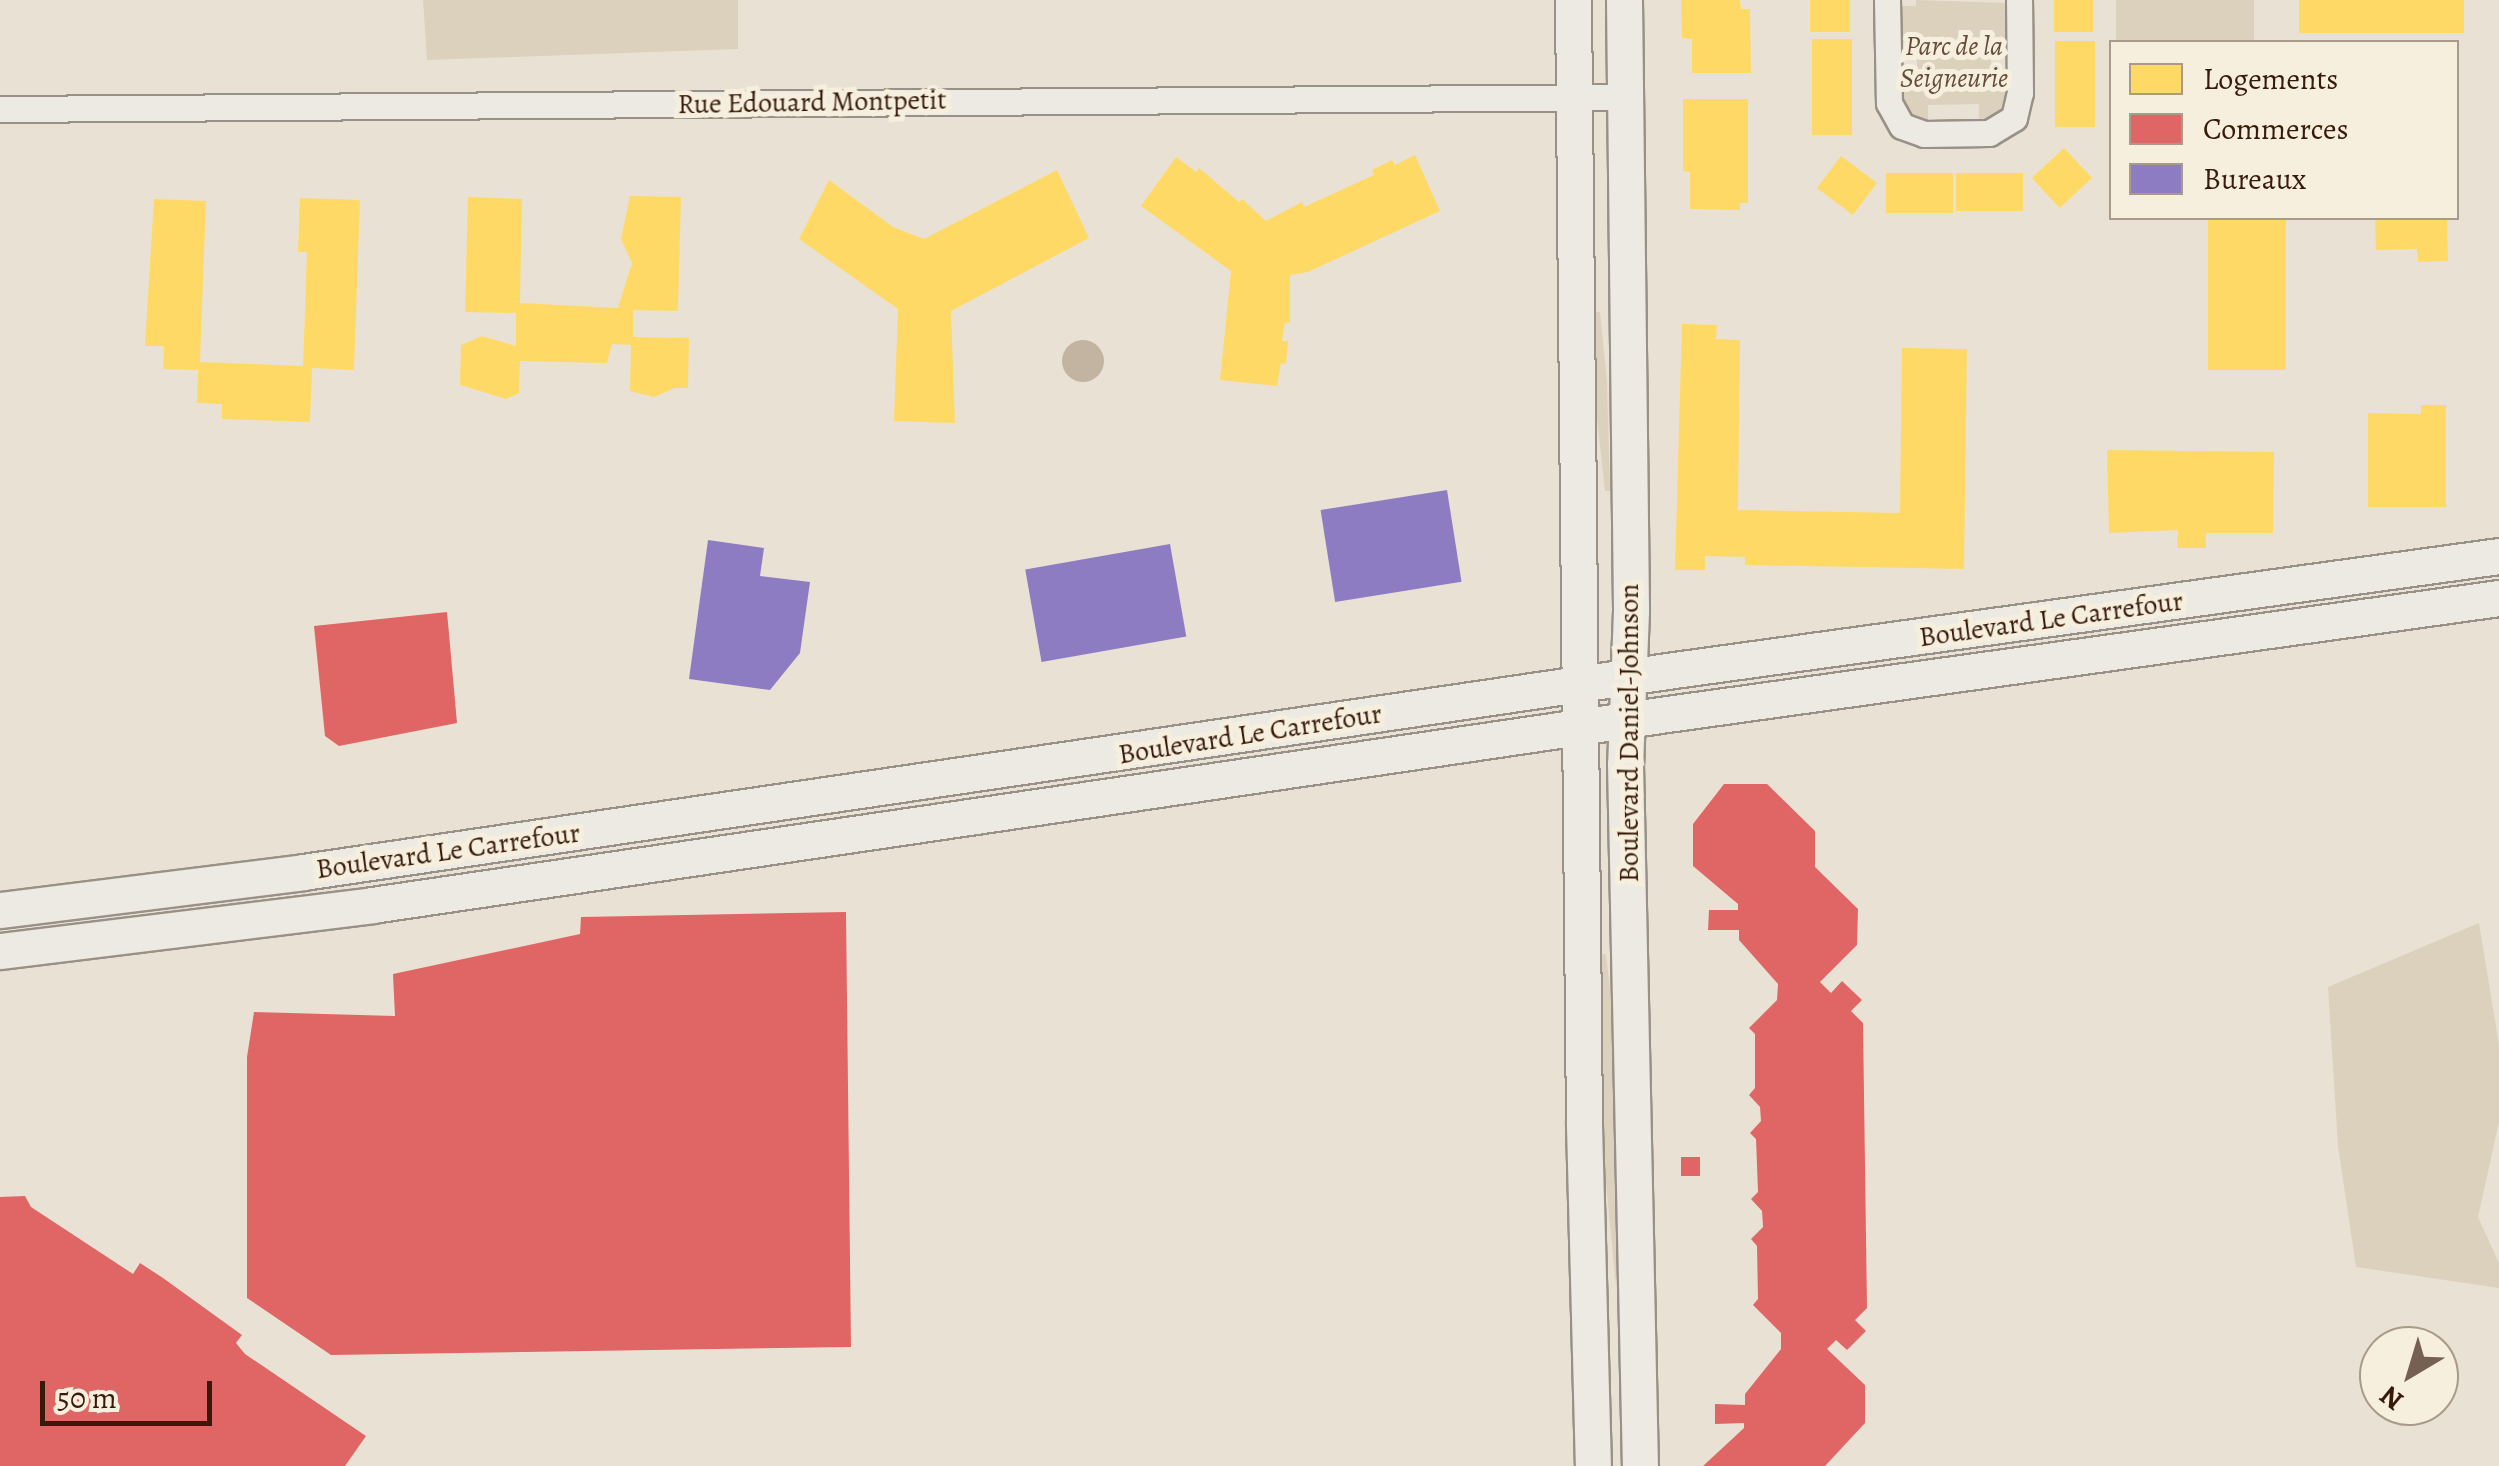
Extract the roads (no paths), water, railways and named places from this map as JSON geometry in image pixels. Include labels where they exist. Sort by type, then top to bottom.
[{"type":"street","name":"Boulevard Daniel-Johnson","points":[[1573,0],[1578,686],[1593,1466]]},
{"type":"street","name":"Boulevard Daniel-Johnson","points":[[1624,0],[1629,677],[1626,721],[1640,1466]]},
{"type":"street","points":[[1887,0],[1889,103],[1902,126],[1924,134],[1989,132],[2014,118],[2020,93],[2019,0]]},
{"type":"street","name":"Rue Edouard Montpetit","points":[[0,109],[1625,96]]},
{"type":"street","name":"Boulevard Le Carrefour","points":[[0,910],[303,872],[1629,677],[2499,556]]},
{"type":"street","name":"Boulevard Le Carrefour","points":[[0,952],[372,904],[2499,598]]},
{"type":"park label","name":"Parc de la Seigneurie","points":[[1954,62]]}]
